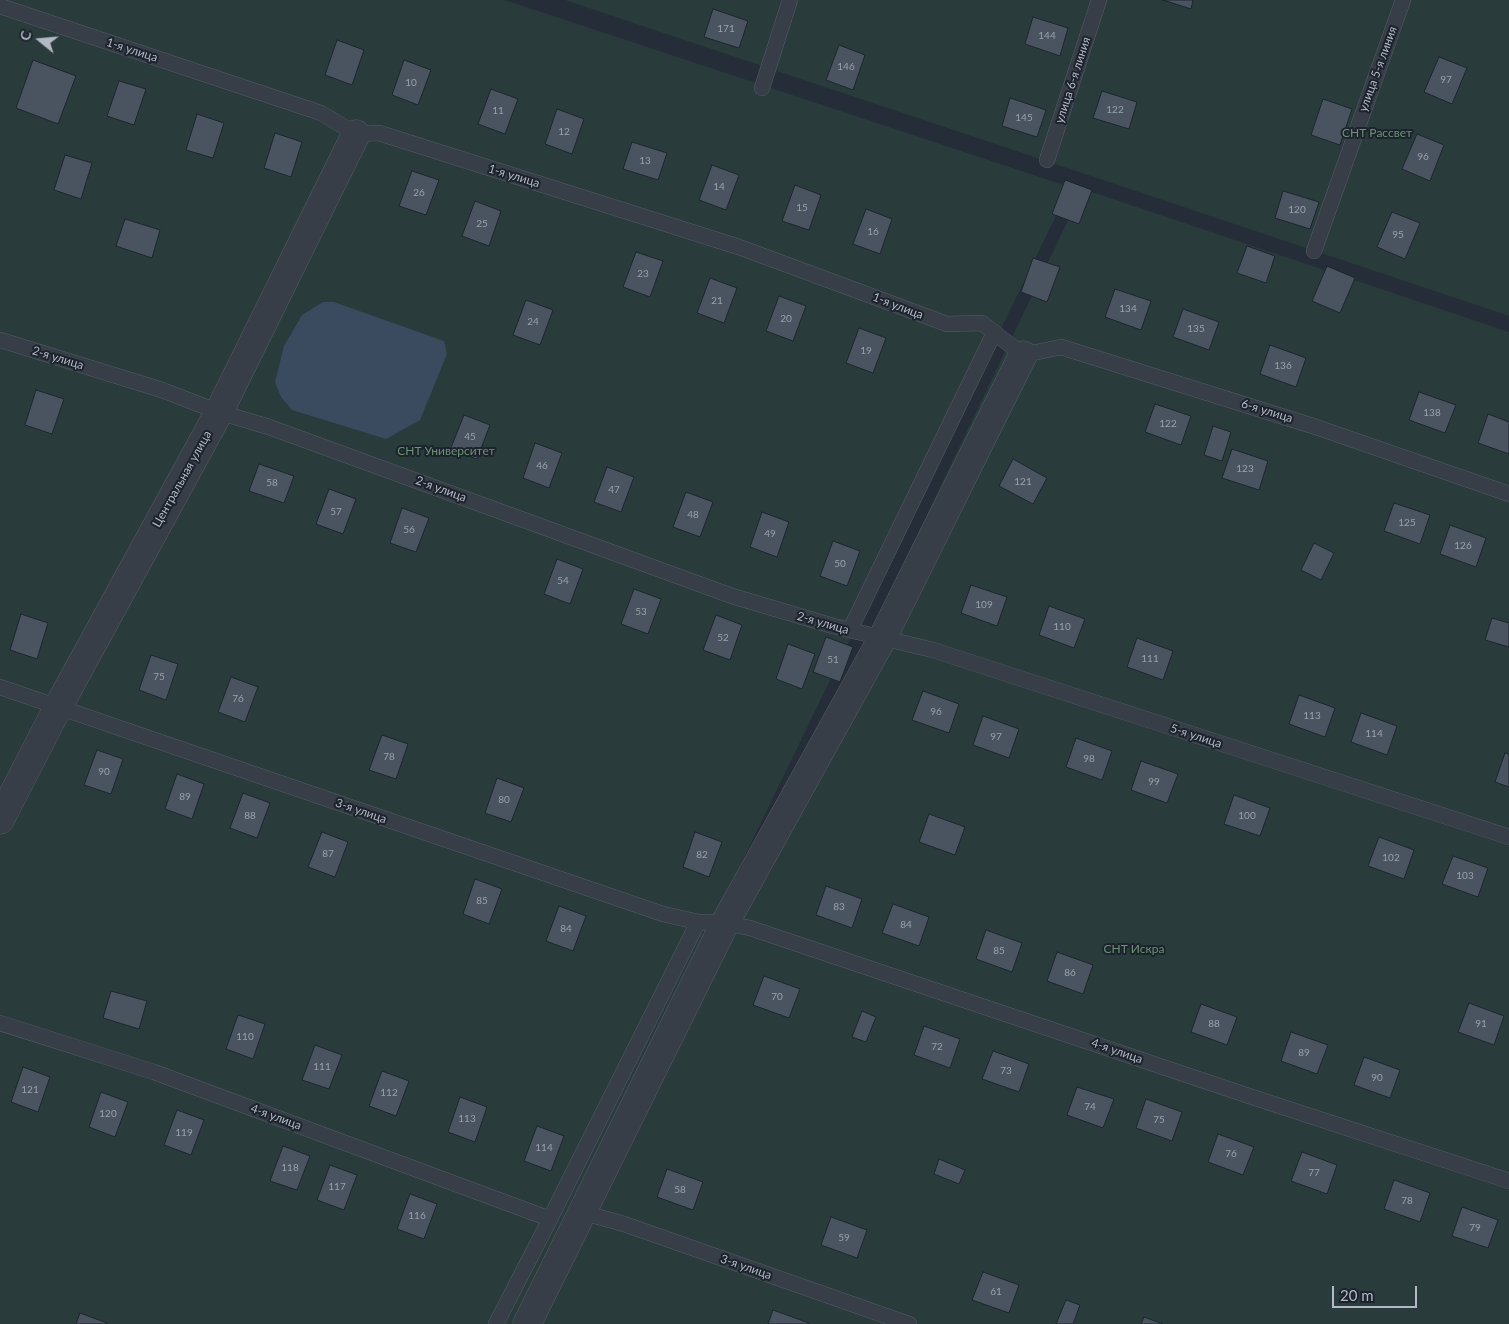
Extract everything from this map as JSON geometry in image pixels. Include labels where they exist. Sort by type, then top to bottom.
[{"type":"street","name":"Центральная улица","points":[[0,820],[58,706],[219,412],[356,134]]},
{"type":"street","points":[[527,1324],[725,923],[882,639],[1023,355]]},
{"type":"lane","points":[[762,88],[790,0]]},
{"type":"lane","name":"улица 6-я линия","points":[[1047,160],[1099,0]]},
{"type":"lane","name":"улица 5-я линия","points":[[1314,251],[1403,0]]},
{"type":"lane","name":"1-я улица","points":[[0,6],[321,114],[356,134],[380,133],[739,247],[947,324],[982,323],[1023,355]]},
{"type":"lane","points":[[850,630],[994,333]]},
{"type":"lane","name":"2-я улица","points":[[0,340],[162,390],[219,412],[269,427],[732,596],[882,639]]},
{"type":"lane","name":"6-я улица","points":[[1023,355],[1061,347],[1316,427],[1509,494]]},
{"type":"lane","name":"5-я улица","points":[[882,639],[933,650],[1509,837]]},
{"type":"lane","name":"3-я улица","points":[[0,687],[654,911],[698,922],[725,923]]},
{"type":"lane","points":[[496,1324],[698,922]]},
{"type":"lane","name":"4-я улица","points":[[725,923],[750,928],[1509,1181]]},
{"type":"lane","name":"4-я улица","points":[[0,1023],[154,1072],[550,1219]]},
{"type":"lane","name":"3-я улица","points":[[581,1212],[624,1224],[909,1324]]},
{"type":"green space","name":"СНТ Университет","points":[[0,0],[505,0],[1070,187],[594,1166],[515,1324],[0,1324]]},
{"type":"green space","name":"СНТ Рассвет","points":[[565,0],[1509,0],[1509,316]]},
{"type":"green space","name":"СНТ Искра","points":[[1083,189],[1509,332],[1509,1324],[539,1324]]},
{"type":"water","points":[[323,302],[334,302],[444,341],[447,354],[420,420],[386,439],[292,410],[281,397],[275,382],[284,346],[302,315]]},
{"type":"building","points":[[1163,0],[1193,0],[1191,9]]},
{"type":"building","points":[[713,9],[748,21],[739,48],[704,37]]},
{"type":"building","points":[[1033,17],[1068,28],[1060,56],[1025,44]]},
{"type":"building","points":[[337,40],[364,50],[352,85],[325,75]]},
{"type":"building","points":[[839,45],[865,55],[853,90],[826,80]]},
{"type":"building","points":[[1439,57],[1467,68],[1452,104],[1424,92]]},
{"type":"building","points":[[33,60],[76,76],[58,124],[16,108]]},
{"type":"building","points":[[404,60],[431,70],[418,105],[392,95]]},
{"type":"building","points":[[119,81],[146,89],[134,125],[107,116]]},
{"type":"building","points":[[491,89],[518,99],[505,134],[478,124]]},
{"type":"building","points":[[1102,91],[1137,102],[1129,129],[1093,118]]},
{"type":"building","points":[[1010,98],[1046,110],[1037,137],[1002,126]]},
{"type":"building","points":[[1323,99],[1352,109],[1340,145],[1311,135]]},
{"type":"building","points":[[557,109],[584,119],[572,154],[545,144]]},
{"type":"building","points":[[197,114],[224,123],[213,158],[186,150]]},
{"type":"building","points":[[275,133],[302,142],[291,177],[264,168]]},
{"type":"building","points":[[1417,134],[1444,145],[1430,181],[1402,169]]},
{"type":"building","points":[[632,142],[667,153],[658,180],[623,169]]},
{"type":"building","points":[[65,155],[92,163],[81,199],[54,190]]},
{"type":"building","points":[[712,165],[739,175],[726,210],[699,200]]},
{"type":"building","points":[[412,171],[439,180],[426,215],[399,206]]},
{"type":"building","points":[[1065,180],[1092,190],[1079,224],[1052,214]]},
{"type":"building","points":[[795,185],[821,195],[809,230],[782,221]]},
{"type":"building","points":[[1283,191],[1319,202],[1310,229],[1275,218]]},
{"type":"building","points":[[475,201],[501,211],[489,246],[462,236]]},
{"type":"building","points":[[866,209],[892,219],[880,254],[853,244]]},
{"type":"building","points":[[1392,212],[1420,223],[1405,259],[1377,247]]},
{"type":"building","points":[[125,219],[160,230],[152,258],[116,246]]},
{"type":"building","points":[[1247,246],[1275,256],[1266,283],[1237,273]]},
{"type":"building","points":[[636,252],[663,261],[650,297],[623,287]]},
{"type":"building","points":[[1033,258],[1060,267],[1047,302],[1021,292]]},
{"type":"building","points":[[1327,266],[1355,278],[1340,313],[1312,301]]},
{"type":"building","points":[[710,278],[737,288],[724,323],[697,313]]},
{"type":"building","points":[[1115,289],[1151,301],[1141,330],[1105,317]]},
{"type":"building","points":[[779,296],[806,306],[793,341],[766,331]]},
{"type":"building","points":[[526,300],[553,310],[540,345],[513,335]]},
{"type":"building","points":[[1183,309],[1219,322],[1209,350],[1173,337]]},
{"type":"building","points":[[859,328],[886,338],[873,373],[846,363]]},
{"type":"building","points":[[1270,345],[1306,358],[1296,387],[1260,374]]},
{"type":"building","points":[[36,390],[64,399],[52,434],[25,425]]},
{"type":"building","points":[[1419,392],[1456,405],[1445,433],[1409,420]]},
{"type":"building","points":[[1155,404],[1191,416],[1181,445],[1145,432]]},
{"type":"building","points":[[1488,414],[1509,422],[1509,454],[1478,443]]},
{"type":"building","points":[[464,415],[490,425],[477,459],[450,450]]},
{"type":"building","points":[[1213,426],[1231,432],[1222,461],[1204,455]]},
{"type":"building","points":[[535,443],[562,453],[549,488],[523,478]]},
{"type":"building","points":[[1232,449],[1268,461],[1259,490],[1222,478]]},
{"type":"building","points":[[1013,459],[1047,478],[1033,504],[999,486]]},
{"type":"building","points":[[259,464],[294,476],[284,503],[249,491]]},
{"type":"building","points":[[607,467],[634,477],[621,512],[594,502]]},
{"type":"building","points":[[329,489],[356,499],[343,534],[316,524]]},
{"type":"building","points":[[686,492],[713,502],[700,537],[673,527]]},
{"type":"building","points":[[1394,503],[1430,515],[1420,544],[1384,531]]},
{"type":"building","points":[[402,508],[429,518],[416,552],[390,543]]},
{"type":"building","points":[[762,512],[789,522],[777,557],[750,547]]},
{"type":"building","points":[[1450,525],[1486,538],[1476,567],[1440,554]]},
{"type":"building","points":[[833,541],[860,551],[847,586],[820,576]]},
{"type":"building","points":[[1314,543],[1334,553],[1321,580],[1301,570]]},
{"type":"building","points":[[557,559],[583,569],[570,604],[544,594]]},
{"type":"building","points":[[971,585],[1007,597],[997,626],[961,613]]},
{"type":"building","points":[[634,589],[661,599],[648,634],[621,624]]},
{"type":"building","points":[[1049,606],[1085,619],[1074,648],[1039,635]]},
{"type":"building","points":[[21,614],[48,623],[37,659],[10,650]]},
{"type":"building","points":[[716,615],[742,625],[730,660],[703,650]]},
{"type":"building","points":[[1492,618],[1509,623],[1509,647],[1485,640]]},
{"type":"building","points":[[826,637],[853,647],[840,682],[813,672]]},
{"type":"building","points":[[1137,638],[1173,651],[1163,680],[1127,667]]},
{"type":"building","points":[[788,644],[815,654],[802,689],[776,679]]},
{"type":"building","points":[[151,655],[178,664],[166,700],[139,690]]},
{"type":"building","points":[[231,677],[258,687],[245,722],[218,712]]},
{"type":"building","points":[[923,691],[959,704],[949,733],[912,720]]},
{"type":"building","points":[[1299,695],[1335,708],[1325,737],[1289,724]]},
{"type":"building","points":[[1361,713],[1397,726],[1387,755],[1351,742]]},
{"type":"building","points":[[983,716],[1019,729],[1009,758],[973,745]]},
{"type":"building","points":[[382,735],[408,744],[396,779],[369,770]]},
{"type":"building","points":[[1076,738],[1112,751],[1102,780],[1066,767]]},
{"type":"building","points":[[97,750],[123,759],[111,794],[84,785]]},
{"type":"building","points":[[1505,753],[1509,754],[1509,787],[1495,782]]},
{"type":"building","points":[[1141,761],[1178,774],[1167,803],[1131,790]]},
{"type":"building","points":[[177,774],[204,784],[192,819],[165,809]]},
{"type":"building","points":[[497,778],[524,788],[511,822],[485,813]]},
{"type":"building","points":[[243,793],[270,803],[257,838],[230,828]]},
{"type":"building","points":[[1234,795],[1270,808],[1260,836],[1224,824]]},
{"type":"building","points":[[929,814],[965,827],[955,855],[919,842]]},
{"type":"building","points":[[322,832],[348,842],[335,877],[308,867]]},
{"type":"building","points":[[695,832],[722,842],[709,877],[683,867]]},
{"type":"building","points":[[1379,837],[1414,850],[1404,879],[1368,866]]},
{"type":"building","points":[[1453,856],[1488,868],[1478,897],[1442,884]]},
{"type":"building","points":[[475,879],[502,889],[489,924],[463,914]]},
{"type":"building","points":[[826,886],[862,899],[852,928],[816,915]]},
{"type":"building","points":[[893,904],[929,917],[919,946],[882,933]]},
{"type":"building","points":[[559,906],[586,916],[573,951],[546,941]]},
{"type":"building","points":[[986,930],[1022,943],[1012,972],[976,959]]},
{"type":"building","points":[[1057,952],[1093,965],[1083,994],[1047,981]]},
{"type":"building","points":[[764,976],[800,989],[789,1018],[753,1005]]},
{"type":"building","points":[[111,991],[147,1001],[139,1029],[103,1018]]},
{"type":"building","points":[[1469,1003],[1504,1016],[1494,1045],[1458,1032]]},
{"type":"building","points":[[1201,1004],[1237,1017],[1227,1045],[1191,1032]]},
{"type":"building","points":[[862,1011],[876,1017],[866,1042],[852,1037]]},
{"type":"building","points":[[238,1015],[265,1024],[253,1059],[226,1049]]},
{"type":"building","points":[[924,1026],[960,1039],[950,1068],[914,1055]]},
{"type":"building","points":[[1291,1032],[1328,1045],[1317,1074],[1281,1061]]},
{"type":"building","points":[[315,1045],[342,1055],[329,1089],[302,1080]]},
{"type":"building","points":[[993,1051],[1029,1064],[1019,1092],[982,1079]]},
{"type":"building","points":[[1364,1057],[1400,1070],[1390,1098],[1354,1085]]},
{"type":"building","points":[[23,1067],[50,1077],[38,1112],[11,1102]]},
{"type":"building","points":[[382,1071],[409,1081],[396,1116],[369,1106]]},
{"type":"building","points":[[1077,1087],[1114,1099],[1103,1128],[1067,1115]]},
{"type":"building","points":[[101,1092],[128,1102],[115,1137],[89,1127]]},
{"type":"building","points":[[460,1097],[487,1107],[475,1142],[448,1132]]},
{"type":"building","points":[[1146,1099],[1182,1112],[1172,1141],[1136,1128]]},
{"type":"building","points":[[177,1110],[204,1120],[191,1155],[164,1145]]},
{"type":"building","points":[[537,1126],[564,1136],[551,1171],[524,1161]]},
{"type":"building","points":[[1218,1134],[1254,1147],[1243,1175],[1208,1162]]},
{"type":"building","points":[[283,1146],[310,1156],[297,1190],[270,1181]]},
{"type":"building","points":[[1302,1152],[1337,1165],[1327,1194],[1291,1181]]},
{"type":"building","points":[[939,1159],[965,1170],[959,1184],[934,1174]]},
{"type":"building","points":[[330,1165],[357,1175],[344,1210],[317,1200]]},
{"type":"building","points":[[667,1169],[703,1182],[693,1210],[657,1197]]},
{"type":"building","points":[[1394,1180],[1430,1193],[1420,1222],[1384,1209]]},
{"type":"building","points":[[410,1194],[437,1204],[424,1239],[397,1229]]},
{"type":"building","points":[[1462,1207],[1498,1220],[1488,1248],[1452,1236]]},
{"type":"building","points":[[831,1217],[867,1230],[857,1258],[821,1245]]},
{"type":"building","points":[[983,1272],[1019,1285],[1009,1313],[972,1300]]},
{"type":"building","points":[[1066,1300],[1080,1305],[1073,1324],[1056,1324]]},
{"type":"building","points":[[773,1310],[809,1323],[809,1324],[768,1324]]},
{"type":"building","points":[[80,1313],[107,1323],[76,1324]]},
{"type":"building","points":[[1144,1317],[1163,1324],[1141,1324]]}]
